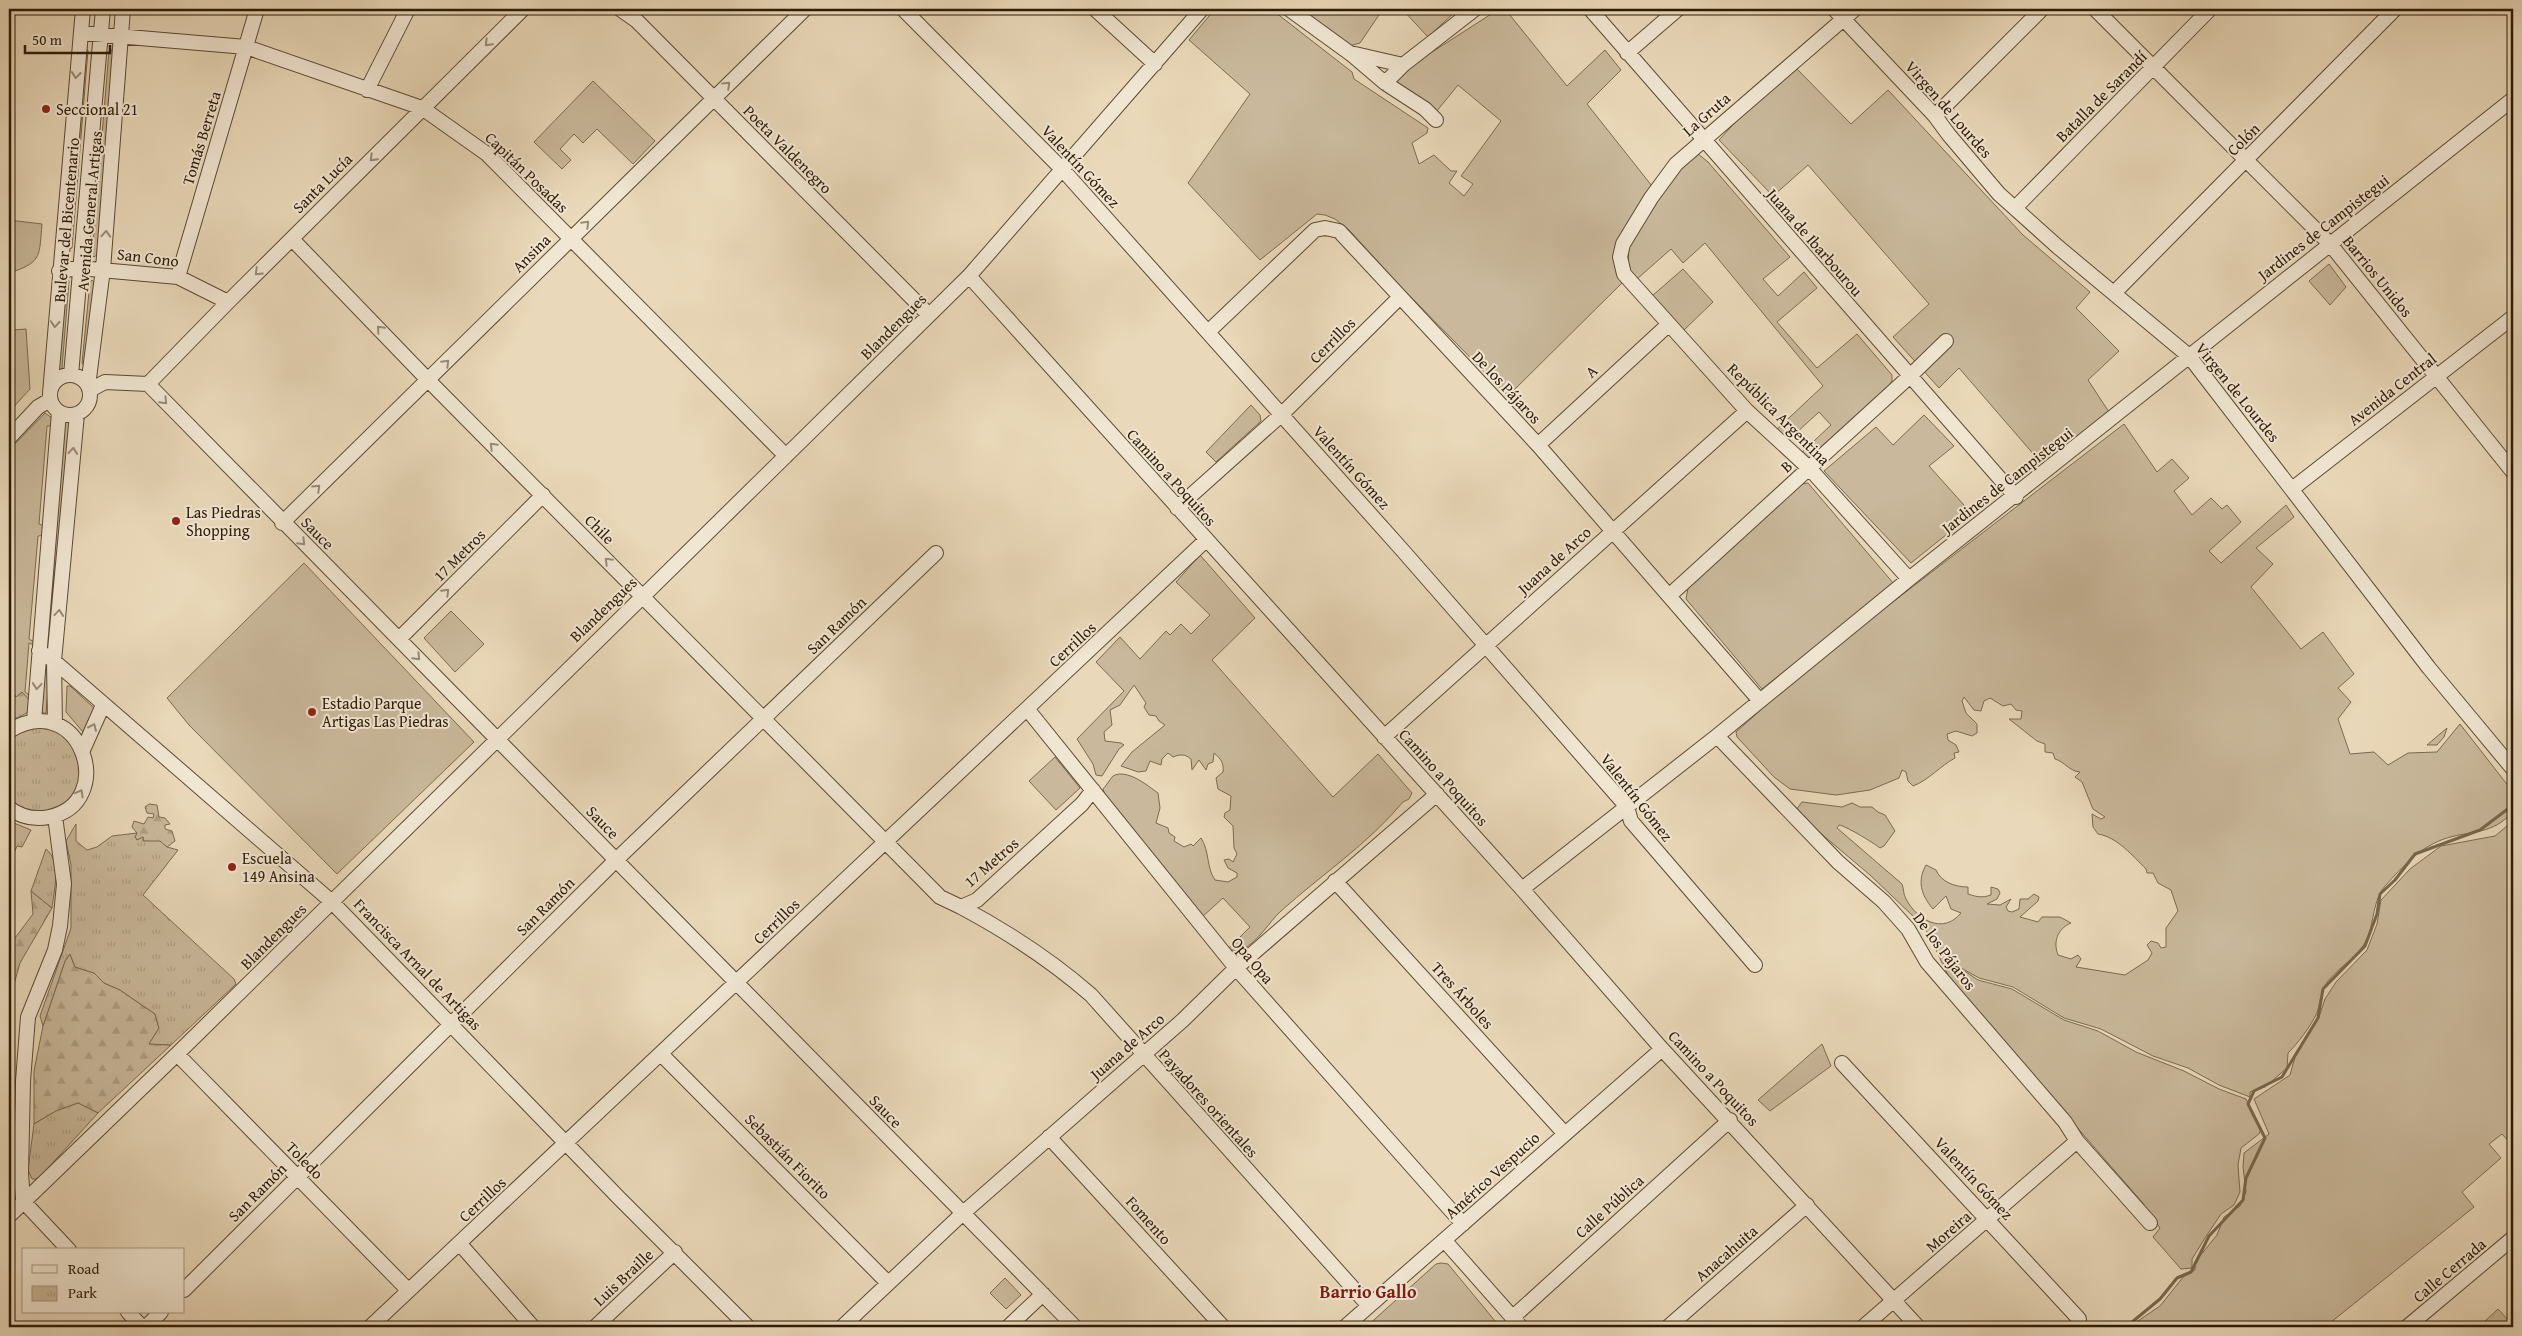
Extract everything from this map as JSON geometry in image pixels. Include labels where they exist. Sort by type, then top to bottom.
[{"type":"street","name":"Avenida General Artigas","points":[[50,396],[82,9]]},
{"type":"street","name":"Bulevar del Bicentenario","points":[[71,375],[103,9]]},
{"type":"street","name":"Avenida General Artigas","points":[[89,388],[103,269],[123,9]]},
{"type":"street","name":"Tomás Berreta","points":[[178,277],[257,9]]},
{"type":"street","points":[[368,90],[408,9]]},
{"type":"street","name":"Santa Lucía","points":[[148,384],[523,9]]},
{"type":"street","name":"Poeta Valdenegro","points":[[620,9],[637,21],[929,315]]},
{"type":"street","name":"Ansina","points":[[282,522],[805,9]]},
{"type":"street","name":"Valentín Gómez","points":[[903,9],[1063,170],[1282,414],[1486,644],[1627,807],[1632,821],[1755,965]]},
{"type":"street","points":[[1095,9],[1155,64]]},
{"type":"street","name":"Blandengues","points":[[9,1216],[178,1054],[496,739],[969,276],[1202,9]]},
{"type":"street","points":[[1289,9],[1351,54],[1384,83],[1425,108],[1436,120]]},
{"type":"street","points":[[1384,83],[1403,65],[1475,9]]},
{"type":"street","name":"Juana de Ibarbourou","points":[[1590,9],[2016,496]]},
{"type":"street","points":[[1627,52],[1678,9]]},
{"type":"street","name":"Virgen de Lourdes","points":[[1834,9],[1935,116],[1999,194],[2016,207],[2058,247],[2115,292],[2189,356],[2429,668],[2513,768]]},
{"type":"street","name":"La Gruta","points":[[1624,274],[1620,257],[1623,244],[1651,198],[1676,164],[1855,9]]},
{"type":"street","points":[[1935,116],[2042,9]]},
{"type":"street","name":"Barrios Unidos","points":[[2095,9],[2330,244],[2513,472]]},
{"type":"street","name":"Batalla de Sarandí","points":[[2016,207],[2210,9]]},
{"type":"street","name":"Colón","points":[[2115,292],[2247,161],[2395,9]]},
{"type":"street","name":"Capitán Posadas","points":[[80,33],[246,47],[422,108],[487,154],[786,456]]},
{"type":"street","points":[[1351,54],[1403,65]]},
{"type":"street","name":"Jardines de Campistegui","points":[[1522,889],[1717,736],[1909,579],[2016,496],[2513,99]]},
{"type":"street","name":"De los Pájaros","points":[[1208,332],[1315,230],[1325,228],[1339,231],[1538,445],[1760,701]]},
{"type":"street","name":"Chile","points":[[292,239],[428,380],[884,842]]},
{"type":"street","name":"San Cono","points":[[59,271],[80,268],[103,269],[178,277],[228,302]]},
{"type":"street","name":"República Argentina","points":[[1624,274],[1747,411],[1810,469],[1909,579]]},
{"type":"street","name":"Camino a Poquitos","points":[[969,276],[1437,794],[1662,1048],[1918,1327]]},
{"type":"street","name":"Cerrillos","points":[[1177,508],[1282,414],[1400,297]]},
{"type":"street","name":"Avenida Central","points":[[2292,488],[2513,317]]},
{"type":"street","name":"A","points":[[1538,445],[1669,324]]},
{"type":"street","name":"B","points":[[1670,595],[1810,469],[1946,340]]},
{"type":"street","points":[[9,438],[50,396],[56,381],[71,375],[83,379],[89,388],[89,402],[77,414],[71,415],[59,412]]},
{"type":"street","points":[[89,388],[105,382],[148,384]]},
{"type":"street","name":"Sauce","points":[[148,384],[1075,1327]]},
{"type":"street","points":[[34,721],[59,412],[50,396]]},
{"type":"street","name":"Juana de Arco","points":[[1384,737],[1747,411]]},
{"type":"street","points":[[55,724],[54,661],[77,414]]},
{"type":"street","name":"17 Metros","points":[[400,639],[543,496]]},
{"type":"street","name":"Cerrillos","points":[[370,1327],[662,1055],[884,842],[1028,710],[1206,540]]},
{"type":"street","name":"San Ramón","points":[[185,1289],[616,860],[936,553]]},
{"type":"street","name":"Francisca Arnal de Artigas","points":[[40,651],[54,661],[102,705],[332,902],[568,1143],[619,1198],[748,1327]]},
{"type":"street","points":[[83,750],[102,705]]},
{"type":"street","name":"Opa Opa","points":[[1028,710],[1236,968],[1463,1224]]},
{"type":"street","points":[[9,731],[34,721],[55,724],[76,738],[83,750],[87,765],[86,781],[80,796],[69,808],[55,816],[41,819],[28,818],[9,808]]},
{"type":"street","name":"De los Pájaros","points":[[1717,736],[1838,862],[1884,902],[1902,922],[1927,962],[2065,1122],[2077,1141],[2150,1223]]},
{"type":"street","name":"17 Metros","points":[[884,842],[940,897],[961,907],[977,900],[1082,804],[1093,790]]},
{"type":"street","name":"Juana de Arco","points":[[842,1327],[962,1214],[1143,1056],[1236,968],[1437,794]]},
{"type":"street","points":[[55,816],[64,884],[60,926],[55,950],[28,1017],[23,1090],[21,1173],[24,1201],[67,1248]]},
{"type":"street","name":"Tres Árboles","points":[[1335,881],[1565,1134]]},
{"type":"street","name":"Payadores orientales","points":[[961,907],[984,919],[1073,979],[1091,995],[1143,1056],[1369,1306]]},
{"type":"street","name":"Américo Vespucio","points":[[1345,1327],[1445,1241],[1662,1048]]},
{"type":"street","name":"Toledo","points":[[178,1054],[408,1290]]},
{"type":"street","name":"Sebastián Fiorito","points":[[662,1055],[888,1283]]},
{"type":"street","name":"Valentín Gómez","points":[[1842,1063],[2079,1319]]},
{"type":"street","name":"Calle Pública","points":[[1516,1323],[1730,1120]]},
{"type":"street","name":"Fomento","points":[[1049,1137],[1223,1327]]},
{"type":"street","name":"Moreira","points":[[1863,1327],[2077,1141]]},
{"type":"street","name":"Anacahuita","points":[[1668,1327],[1807,1205]]},
{"type":"street","name":"Calle Cerrada","points":[[2407,1327],[2513,1238]]},
{"type":"street","points":[[1445,1241],[1516,1323]]},
{"type":"street","points":[[460,1244],[533,1327]]},
{"type":"street","name":"Luis Braille","points":[[595,1327],[675,1252]]},
{"type":"street","points":[[1008,1327],[1043,1294]]},
{"type":"street","points":[[130,1314],[144,1327],[159,1314]]},
{"type":"green space","points":[[1215,9],[1271,9],[1352,72],[1354,79],[1428,128],[1427,133],[1412,143],[1419,164],[1434,155],[1451,171],[1457,171],[1449,183],[1464,196],[1473,184],[1461,176],[1501,121],[1458,85],[1436,112],[1392,82],[1415,63],[1499,9],[1505,9],[1567,86],[1605,50],[1621,70],[1587,104],[1652,186],[1615,249],[1614,261],[1624,281],[1508,396],[1403,289],[1349,230],[1335,219],[1317,214],[1260,260],[1188,183],[1250,94],[1189,40]]},
{"type":"green space","points":[[1301,9],[1383,9],[1360,43],[1349,46]]},
{"type":"green space","points":[[1402,9],[1458,9],[1428,37]]},
{"type":"green space","points":[[85,48],[88,50],[72,248],[68,249]]},
{"type":"green space","points":[[112,50],[114,52],[97,255],[94,257],[92,255],[109,51]]},
{"type":"green space","points":[[1797,69],[1851,124],[1888,90],[2023,235],[2090,292],[2076,308],[2119,351],[2088,380],[2109,412],[2042,464],[1959,368],[1939,388],[1893,337],[1929,304],[1808,165],[1773,196],[1719,140],[1740,117]]},
{"type":"green space","points":[[593,81],[655,141],[633,164],[597,129],[583,143],[574,134],[560,149],[571,160],[562,169],[534,142]]},
{"type":"green space","points":[[1693,153],[1697,153],[1708,162],[1790,257],[1763,279],[1778,296],[1804,272],[1817,288],[1777,322],[1817,368],[1857,334],[1892,375],[1892,381],[1887,388],[1810,460],[1797,457],[1831,425],[1819,412],[1784,444],[1774,432],[1823,386],[1705,243],[1683,263],[1671,249],[1637,279],[1628,269],[1629,244],[1650,207]]},
{"type":"green space","points":[[9,220],[42,224],[39,250],[34,260],[12,272],[13,330],[26,329],[30,389],[9,412]]},
{"type":"green space","points":[[2329,264],[2346,287],[2330,305],[2309,281]]},
{"type":"green space","points":[[1683,269],[1713,302],[1683,331],[1652,296]]},
{"type":"green space","points":[[66,279],[69,281],[62,368],[56,371]]},
{"type":"green space","points":[[92,280],[95,283],[85,368],[82,363],[90,282]]},
{"type":"green space","points":[[1251,405],[1260,415],[1261,421],[1216,462],[1206,452]]},
{"type":"green space","points":[[45,413],[52,418],[54,426],[47,426],[39,524],[47,527],[47,535],[38,536],[29,639],[36,643],[36,646],[29,643],[25,692],[32,697],[32,703],[16,697],[9,686],[9,450]]},
{"type":"green space","points":[[1924,415],[1954,446],[1929,466],[1972,514],[1911,563],[1824,471],[1876,427],[1893,445]]},
{"type":"green space","points":[[64,420],[70,420],[53,646],[45,640]]},
{"type":"green space","points":[[2124,424],[2157,472],[2172,459],[2189,478],[2174,491],[2192,515],[2211,498],[2222,509],[2227,505],[2241,522],[2209,551],[2221,563],[2286,505],[2294,517],[2256,548],[2273,564],[2251,587],[2301,649],[2323,632],[2354,674],[2338,688],[2351,702],[2338,719],[2350,754],[2374,752],[2388,765],[2408,753],[2437,752],[2460,724],[2513,792],[2513,812],[2497,825],[2482,831],[2447,838],[2429,846],[2406,864],[2385,886],[2378,898],[2367,939],[2358,952],[2324,987],[2314,1018],[2304,1034],[2288,1053],[2287,1068],[2265,1087],[2250,1092],[2250,1097],[2219,1085],[2188,1068],[2153,1056],[2101,1029],[2064,1018],[2013,987],[1979,978],[1963,969],[1942,963],[1929,934],[1914,917],[1870,875],[1799,815],[1796,810],[1802,802],[1842,807],[1852,803],[1860,807],[1872,807],[1885,815],[1895,831],[1884,846],[1880,848],[1847,828],[1839,825],[1837,828],[1902,884],[1906,899],[1911,907],[1923,918],[1939,924],[1954,920],[1961,913],[1951,909],[1946,896],[1933,909],[1929,904],[1923,893],[1921,882],[1926,865],[1936,870],[1945,881],[1958,886],[1968,887],[1968,894],[1985,897],[1991,895],[1991,887],[1998,889],[2000,893],[1997,899],[1987,904],[2000,905],[2011,899],[2006,907],[2008,911],[2012,912],[2019,909],[2020,899],[2028,899],[2034,894],[2039,897],[2038,901],[2020,917],[2038,922],[2042,917],[2060,917],[2071,923],[2062,929],[2057,936],[2058,955],[2071,959],[2078,955],[2081,959],[2076,967],[2125,975],[2148,960],[2152,953],[2147,945],[2151,941],[2158,943],[2161,948],[2166,947],[2166,928],[2178,911],[2171,890],[2158,883],[2153,873],[2147,873],[2146,869],[2118,843],[2098,834],[2093,827],[2092,814],[2101,819],[2105,817],[2093,809],[2082,782],[2075,777],[2080,772],[2055,759],[2053,753],[2045,752],[2045,744],[2037,741],[2009,719],[2021,719],[2022,711],[2016,710],[2011,704],[2003,706],[1990,698],[1984,701],[1981,711],[1974,710],[1964,697],[1962,701],[1966,713],[1977,724],[1977,733],[1972,736],[1956,731],[1947,734],[1948,740],[1956,745],[1959,752],[1954,753],[1955,758],[1913,786],[1908,781],[1906,772],[1902,770],[1899,778],[1870,790],[1836,795],[1790,789],[1774,777],[1737,737],[1736,732],[1811,665]]},
{"type":"green space","points":[[1808,483],[1894,584],[1762,689],[1686,599],[1688,588],[1802,484]]},
{"type":"green space","points":[[1200,555],[1255,618],[1212,660],[1333,797],[1378,754],[1412,793],[1409,799],[1403,802],[1375,832],[1281,911],[1254,942],[1243,949],[1237,950],[1228,949],[1250,927],[1223,898],[1202,917],[1105,795],[1103,789],[1113,776],[1125,774],[1143,782],[1158,793],[1160,808],[1156,823],[1168,828],[1169,833],[1175,837],[1174,841],[1184,847],[1191,844],[1193,846],[1201,838],[1206,849],[1210,870],[1215,880],[1228,882],[1237,877],[1237,873],[1228,868],[1224,860],[1229,859],[1233,862],[1237,854],[1234,848],[1233,826],[1224,817],[1225,813],[1230,810],[1231,796],[1218,789],[1216,778],[1223,772],[1220,759],[1214,753],[1213,762],[1208,764],[1206,770],[1199,760],[1192,770],[1189,757],[1178,755],[1173,757],[1168,753],[1162,759],[1161,765],[1150,761],[1146,771],[1138,772],[1121,766],[1132,752],[1165,725],[1156,716],[1149,715],[1144,707],[1146,703],[1134,685],[1120,705],[1110,710],[1112,725],[1104,732],[1105,741],[1124,745],[1119,749],[1102,776],[1096,775],[1093,764],[1077,739],[1124,691],[1096,662],[1120,637],[1140,659],[1166,631],[1170,635],[1181,624],[1191,634],[1210,615],[1176,582]]},
{"type":"green space","name":"Estadio Parque Artigas Las Piedras","points":[[304,563],[474,742],[337,874],[189,725],[167,698]]},
{"type":"green space","points":[[451,611],[484,644],[455,672],[424,638]]},
{"type":"green space","points":[[45,662],[50,664],[46,713],[41,713]]},
{"type":"green space","points":[[9,686],[16,697],[22,692],[32,703],[28,712],[18,718],[9,717]]},
{"type":"green space","points":[[67,686],[70,686],[94,708],[83,732],[66,712]]},
{"type":"green space","points":[[19,728],[58,730],[64,733],[70,740],[80,765],[80,779],[75,791],[68,800],[57,808],[33,813],[20,809],[9,801],[9,737]]},
{"type":"green space","points":[[2447,728],[2444,737],[2437,745],[2427,745]]},
{"type":"green space","points":[[1055,757],[1080,788],[1056,810],[1029,781]]},
{"type":"green space","points":[[149,804],[157,805],[159,817],[165,818],[170,824],[165,825],[165,829],[172,831],[175,841],[167,847],[160,842],[143,841],[143,837],[137,840],[135,837],[137,833],[132,827],[134,821],[144,824],[148,817],[153,818],[154,814],[147,813],[145,807]]},
{"type":"green space","points":[[9,821],[31,830],[22,847],[17,846],[9,865]]},
{"type":"green space","points":[[2513,821],[2513,1146],[2502,1134],[2489,1144],[2501,1158],[2462,1192],[2474,1207],[2325,1327],[2129,1327],[2160,1306],[2184,1276],[2195,1270],[2195,1262],[2217,1235],[2224,1217],[2240,1206],[2246,1192],[2243,1167],[2244,1153],[2269,1134],[2254,1099],[2290,1075],[2295,1057],[2319,1017],[2325,999],[2336,982],[2367,950],[2377,924],[2381,900],[2410,869],[2441,846],[2495,836]]},
{"type":"green space","points":[[76,824],[76,841],[87,850],[97,847],[112,836],[137,833],[135,837],[137,840],[143,837],[143,841],[160,841],[167,847],[178,850],[143,895],[234,979],[236,984],[171,1045],[149,1044],[159,1028],[155,1014],[120,990],[104,983],[94,973],[75,967],[70,954],[65,961],[43,1026],[40,1016],[71,928],[71,865],[66,841]]},
{"type":"green space","points":[[46,849],[54,861],[56,877],[52,908],[31,891]]},
{"type":"green space","points":[[31,891],[52,908],[20,963],[9,1002],[9,946],[33,914]]},
{"type":"green space","points":[[70,954],[75,967],[94,973],[104,983],[120,990],[155,1014],[159,1028],[149,1044],[171,1045],[98,1113],[78,1103],[56,1111],[34,1124],[34,1071],[43,1026],[65,961]]},
{"type":"green space","points":[[1943,964],[1963,970],[1978,980],[2012,989],[2064,1020],[2098,1031],[2136,1052],[2246,1099],[2261,1129],[2259,1134],[2241,1148],[2238,1165],[2240,1192],[2234,1205],[2221,1214],[2205,1238],[2192,1259],[2192,1268],[2181,1269],[2153,1237],[2160,1228],[2142,1202],[1952,984]]},
{"type":"green space","points":[[1822,1044],[1831,1066],[1770,1111],[1758,1100]]},
{"type":"green space","points":[[78,1103],[98,1113],[38,1179],[32,1179],[28,1170],[34,1124],[56,1111]]},
{"type":"green space","points":[[1436,1264],[1448,1264],[1500,1327],[1366,1327]]},
{"type":"green space","points":[[1005,1278],[1021,1295],[1006,1309],[990,1293]]},
{"type":"green space","points":[[2498,1309],[2508,1320],[2513,1316],[2513,1327],[2486,1327],[2483,1323]]},
{"type":"waterway","points":[[2126,1327],[2160,1299],[2177,1278],[2191,1272],[2209,1236],[2243,1200],[2246,1178],[2265,1138],[2248,1104],[2254,1091],[2282,1077],[2318,1018],[2323,989],[2365,946],[2377,914],[2380,894],[2395,880],[2415,854],[2480,830],[2513,805]]},
{"type":"place","name":"Seccional 21","points":[[46,109]]},
{"type":"place","name":"Las Piedras Shopping","points":[[176,521]]},
{"type":"place","name":"Estadio Parque Artigas Las Piedras","points":[[312,712]]},
{"type":"place","name":"Escuela 149 Ansina","points":[[232,867]]},
{"type":"district","name":"Barrio Gallo","points":[[1368,1291]]}]
